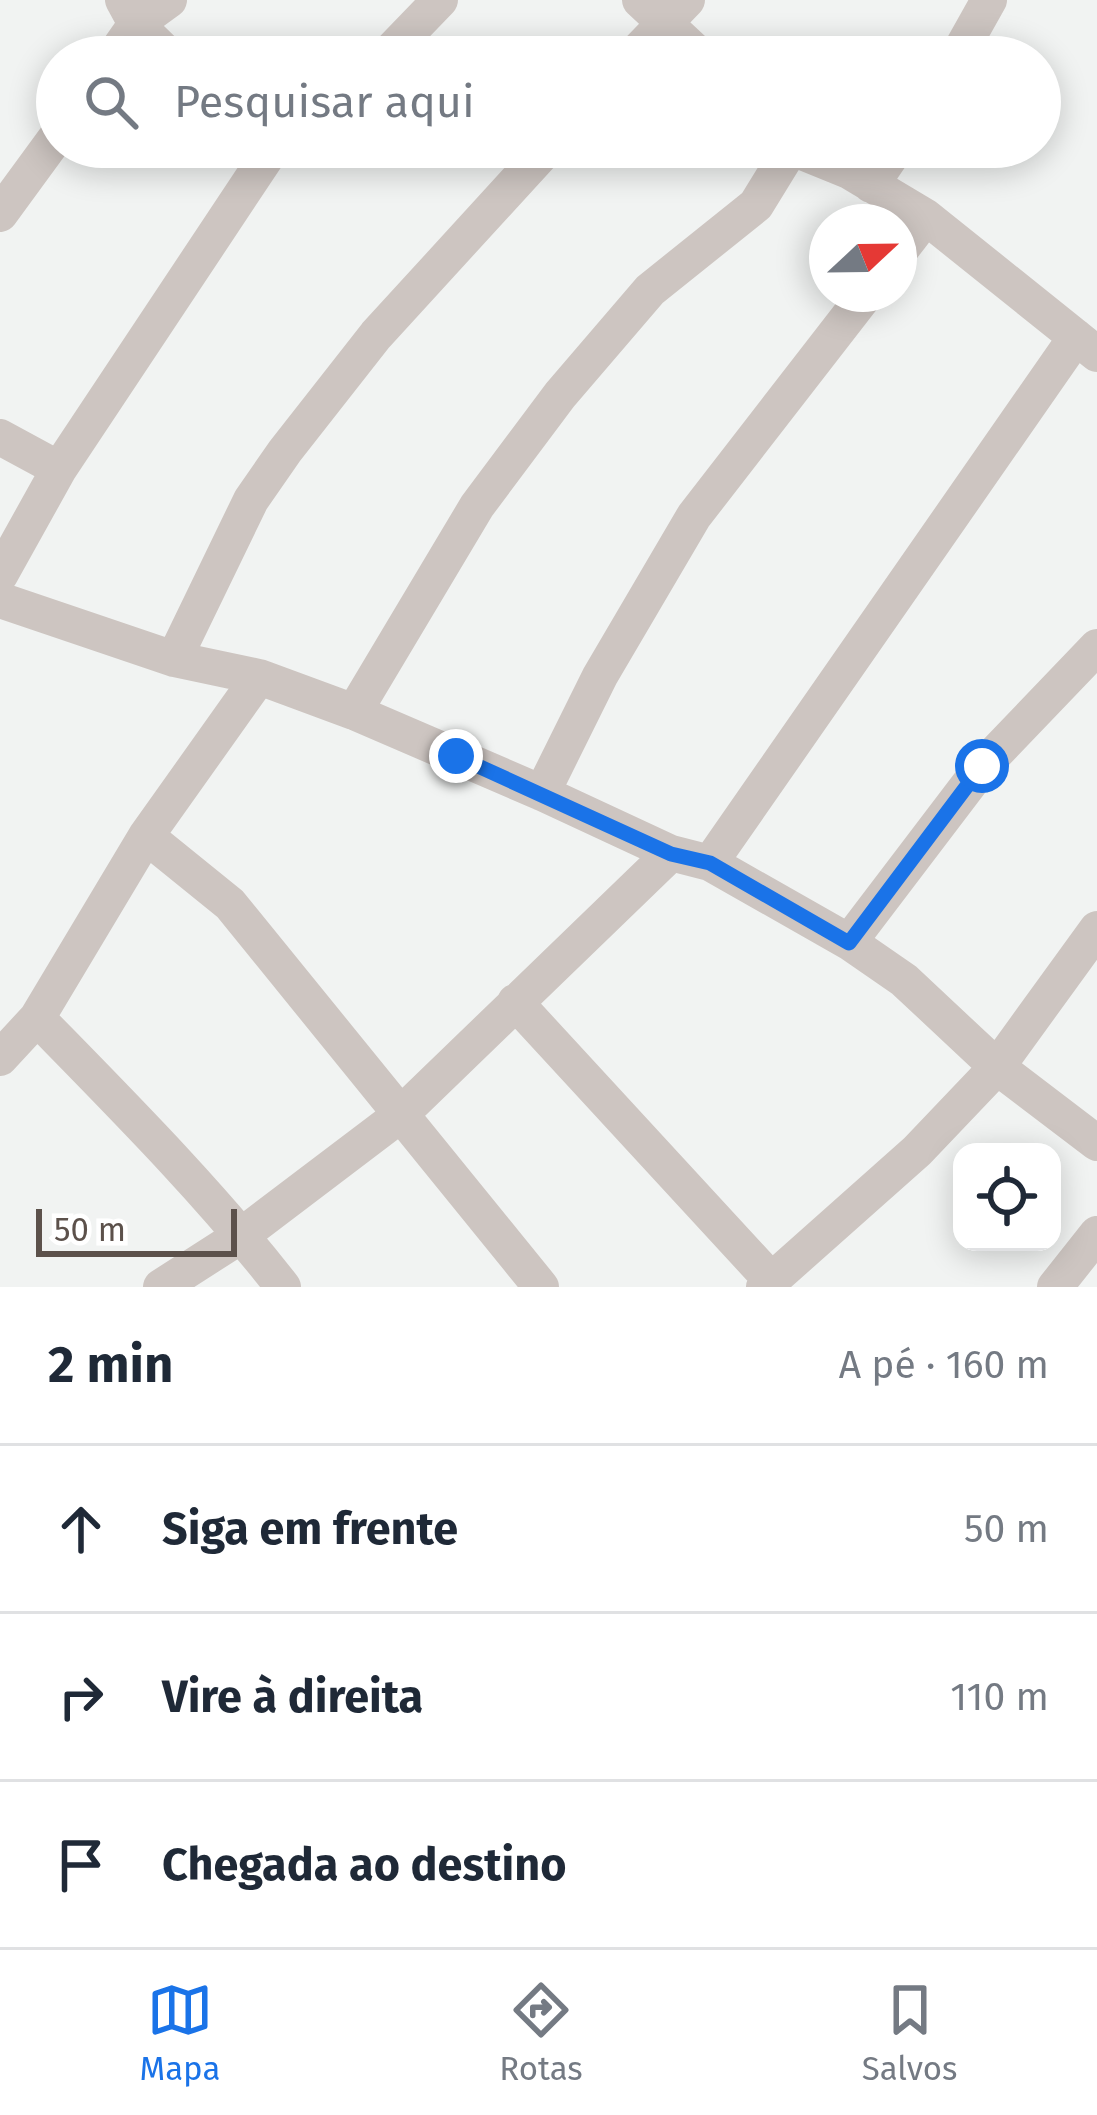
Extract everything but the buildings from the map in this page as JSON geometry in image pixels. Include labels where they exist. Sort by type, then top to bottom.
[{"type":"street","points":[[151,36],[129,12],[169,0]]},
{"type":"street","points":[[405,36],[440,0]]},
{"type":"street","points":[[969,36],[989,0]]},
{"type":"street","points":[[646,36],[664,8],[685,36]]},
{"type":"street","points":[[0,214],[36,165]]},
{"type":"street","points":[[0,575],[59,469],[259,168]]},
{"type":"street","points":[[174,659],[251,500],[285,452],[376,335],[529,168]]},
{"type":"street","points":[[354,712],[477,506],[560,395],[650,290],[756,205],[778,168]]},
{"type":"street","points":[[710,863],[1086,346],[926,217],[842,168]]},
{"type":"street","points":[[872,185],[883,168]]},
{"type":"street","points":[[917,229],[926,217]]},
{"type":"street","points":[[542,793],[600,676],[694,516],[852,312]]},
{"type":"street","points":[[0,437],[59,469]]},
{"type":"street","points":[[0,600],[174,659],[259,677],[354,712],[671,854],[710,863],[904,980],[998,1067],[1097,1142]]},
{"type":"street","points":[[849,943],[982,766],[1097,647]]},
{"type":"street","points":[[0,1058],[37,1018],[146,836],[259,677]]},
{"type":"street","points":[[146,836],[230,904],[541,1287]]},
{"type":"street","points":[[161,1287],[242,1234],[399,1116],[671,854]]},
{"type":"street","points":[[515,1003],[768,1284],[917,1151],[998,1067],[1097,929]]},
{"type":"street","points":[[37,1018],[242,1234],[283,1287]]},
{"type":"street","points":[[1055,1287],[1097,1234]]},
{"type":"route","points":[[456,756],[671,854],[710,863],[849,943],[982,766]]}]
